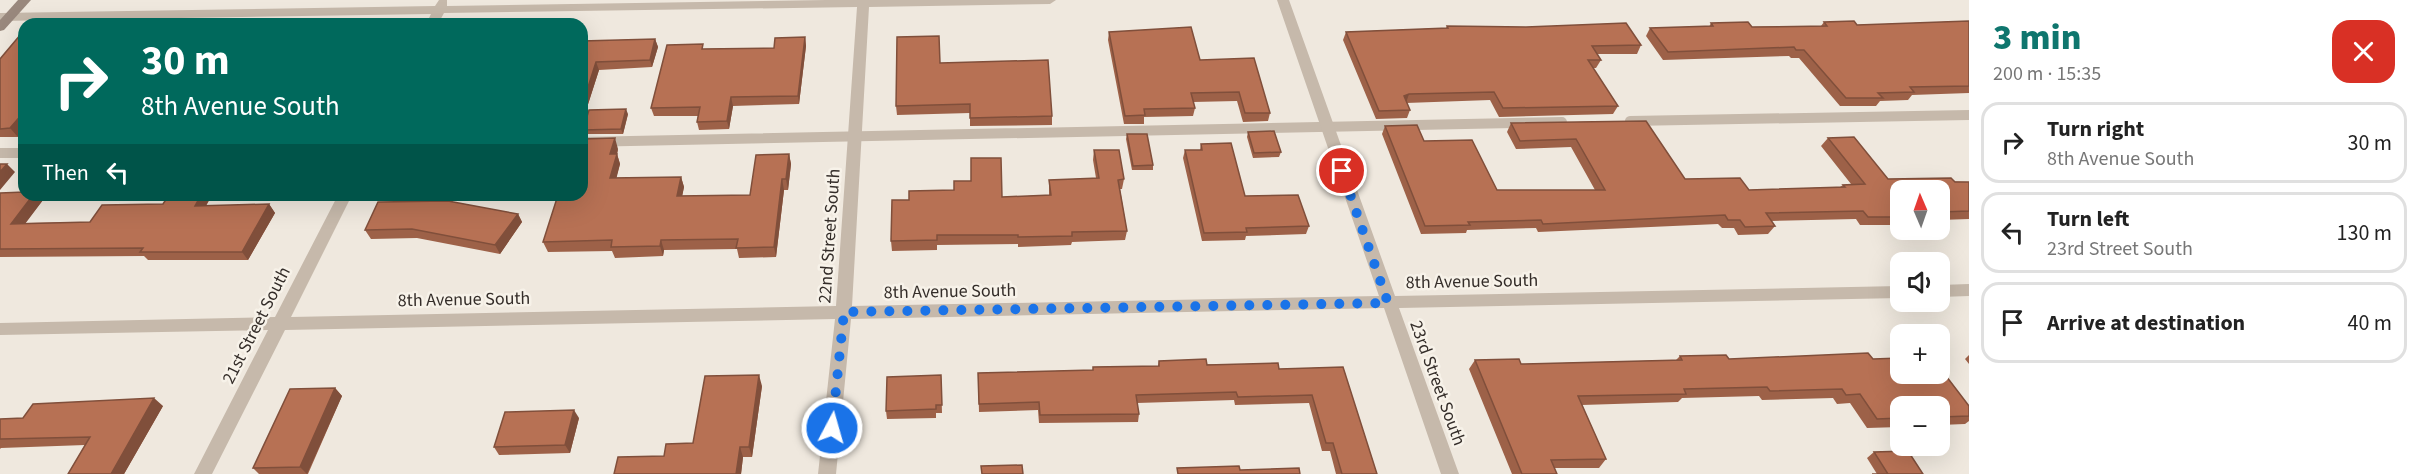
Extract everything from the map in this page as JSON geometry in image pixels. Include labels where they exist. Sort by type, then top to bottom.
[{"type":"street","points":[[3,20],[26,0]]},
{"type":"street","points":[[61,18],[441,5],[1050,0]]},
{"type":"street","name":"23rd Street South","points":[[1283,0],[1450,474]]},
{"type":"street","name":"22nd Street South","points":[[827,474],[844,312],[863,1]]},
{"type":"street","points":[[3,20],[18,19]]},
{"type":"street","name":"21st Street South","points":[[203,474],[342,201]]},
{"type":"street","points":[[1950,291],[1969,290]]},
{"type":"street","name":"8th Avenue South","points":[[0,329],[1890,292]]},
{"type":"lane","points":[[1612,122],[1969,115]]},
{"type":"lane","points":[[588,142],[1577,122]]},
{"type":"lane","points":[[0,153],[18,153]]},
{"type":"building","points":[[1854,21],[1857,25],[1969,21],[1969,86],[1910,87],[1914,92],[1878,93],[1883,98],[1846,98],[1804,50],[1796,50],[1794,47],[1668,52],[1650,28],[1713,26],[1711,23],[1748,22],[1752,27],[1827,26],[1824,22]]},
{"type":"building","points":[[1626,23],[1641,45],[1592,46],[1601,60],[1588,60],[1618,106],[1503,108],[1494,92],[1409,94],[1404,96],[1410,110],[1379,111],[1346,32],[1448,28],[1447,26],[1526,27]]},
{"type":"building","points":[[1191,27],[1200,60],[1254,58],[1270,113],[1245,113],[1239,92],[1191,93],[1195,108],[1144,109],[1145,115],[1125,116],[1109,32]]},
{"type":"building","points":[[939,36],[940,63],[1048,60],[1052,116],[970,118],[970,104],[896,106],[897,37]]},
{"type":"building","points":[[805,37],[798,96],[731,97],[727,121],[697,122],[700,107],[651,108],[667,45],[703,44],[702,49],[774,48],[775,38]]},
{"type":"building","points":[[18,38],[18,119],[10,128],[0,129],[0,59]]},
{"type":"building","points":[[655,39],[650,60],[596,62],[588,87],[588,41]]},
{"type":"building","points":[[626,109],[621,129],[588,130],[589,110]]},
{"type":"building","points":[[1646,121],[1685,179],[1740,178],[1749,190],[1845,187],[1843,185],[1865,184],[1828,138],[1854,137],[1888,179],[1951,178],[1955,182],[1969,182],[1969,211],[1950,212],[1950,180],[1890,180],[1890,217],[1868,217],[1863,211],[1766,213],[1775,226],[1745,227],[1740,220],[1728,220],[1725,215],[1543,224],[1541,220],[1468,222],[1470,225],[1425,226],[1385,126],[1417,125],[1424,141],[1472,140],[1497,190],[1605,190],[1576,139],[1520,141],[1511,123]]},
{"type":"building","points":[[1274,131],[1281,152],[1254,153],[1248,132]]},
{"type":"building","points":[[1127,134],[1147,134],[1153,165],[1133,166]]},
{"type":"building","points":[[615,138],[610,154],[617,154],[610,178],[681,177],[677,196],[750,195],[756,155],[789,154],[786,179],[782,179],[774,247],[736,248],[738,239],[661,240],[660,246],[611,247],[612,240],[543,242],[556,201],[588,201],[588,139]]},
{"type":"building","points":[[1231,143],[1245,196],[1298,195],[1309,226],[1246,228],[1247,232],[1204,233],[1185,150],[1202,150],[1201,144]]},
{"type":"building","points":[[1094,150],[1119,150],[1124,179],[1118,180],[1127,231],[1072,232],[1072,236],[937,235],[937,240],[891,241],[892,200],[909,200],[909,191],[954,190],[954,181],[971,181],[971,158],[1001,158],[1002,197],[1051,195],[1049,180],[1099,178]]},
{"type":"building","points":[[0,164],[7,164],[0,172]]},
{"type":"building","points":[[18,192],[18,201],[28,201],[11,224],[90,222],[102,205],[163,204],[165,201],[198,201],[195,206],[269,204],[242,252],[140,252],[143,248],[0,249],[0,193]]},
{"type":"building","points":[[448,201],[518,214],[495,245],[412,229],[365,230],[378,202]]},
{"type":"building","points":[[1868,353],[1873,359],[1890,358],[1890,384],[1950,384],[1950,381],[1969,406],[1969,416],[1950,417],[1950,396],[1890,396],[1890,418],[1877,419],[1860,394],[1846,395],[1842,389],[1770,391],[1767,387],[1684,389],[1686,394],[1578,396],[1606,459],[1551,460],[1557,474],[1522,474],[1475,360],[1519,359],[1521,364],[1682,360],[1680,356],[1726,355],[1729,359]]},
{"type":"building","points":[[1206,359],[1207,365],[1278,363],[1279,369],[1343,367],[1377,474],[1342,474],[1333,443],[1326,443],[1312,395],[1238,397],[1236,392],[1136,395],[1139,414],[1040,415],[1039,402],[979,404],[978,373],[1159,366],[1159,361]]},
{"type":"building","points":[[759,375],[749,447],[740,447],[736,474],[614,474],[618,457],[664,456],[666,444],[693,443],[705,376]]},
{"type":"building","points":[[941,375],[942,405],[936,405],[936,409],[886,411],[887,377]]},
{"type":"building","points":[[335,388],[300,467],[253,468],[290,389]]},
{"type":"building","points":[[154,398],[111,474],[68,474],[90,437],[0,439],[0,419],[23,418],[33,404]]},
{"type":"building","points":[[574,410],[565,445],[494,447],[505,412]]},
{"type":"building","points":[[1874,452],[1890,452],[1890,456],[1911,456],[1923,474],[1888,474]]},
{"type":"building","points":[[1022,465],[1023,474],[982,474],[981,466]]},
{"type":"building","points":[[1239,466],[1240,470],[1299,468],[1300,474],[1178,474],[1177,468]]},
{"type":"route","points":[[832,428],[844,312],[1388,303],[1342,171]]}]
